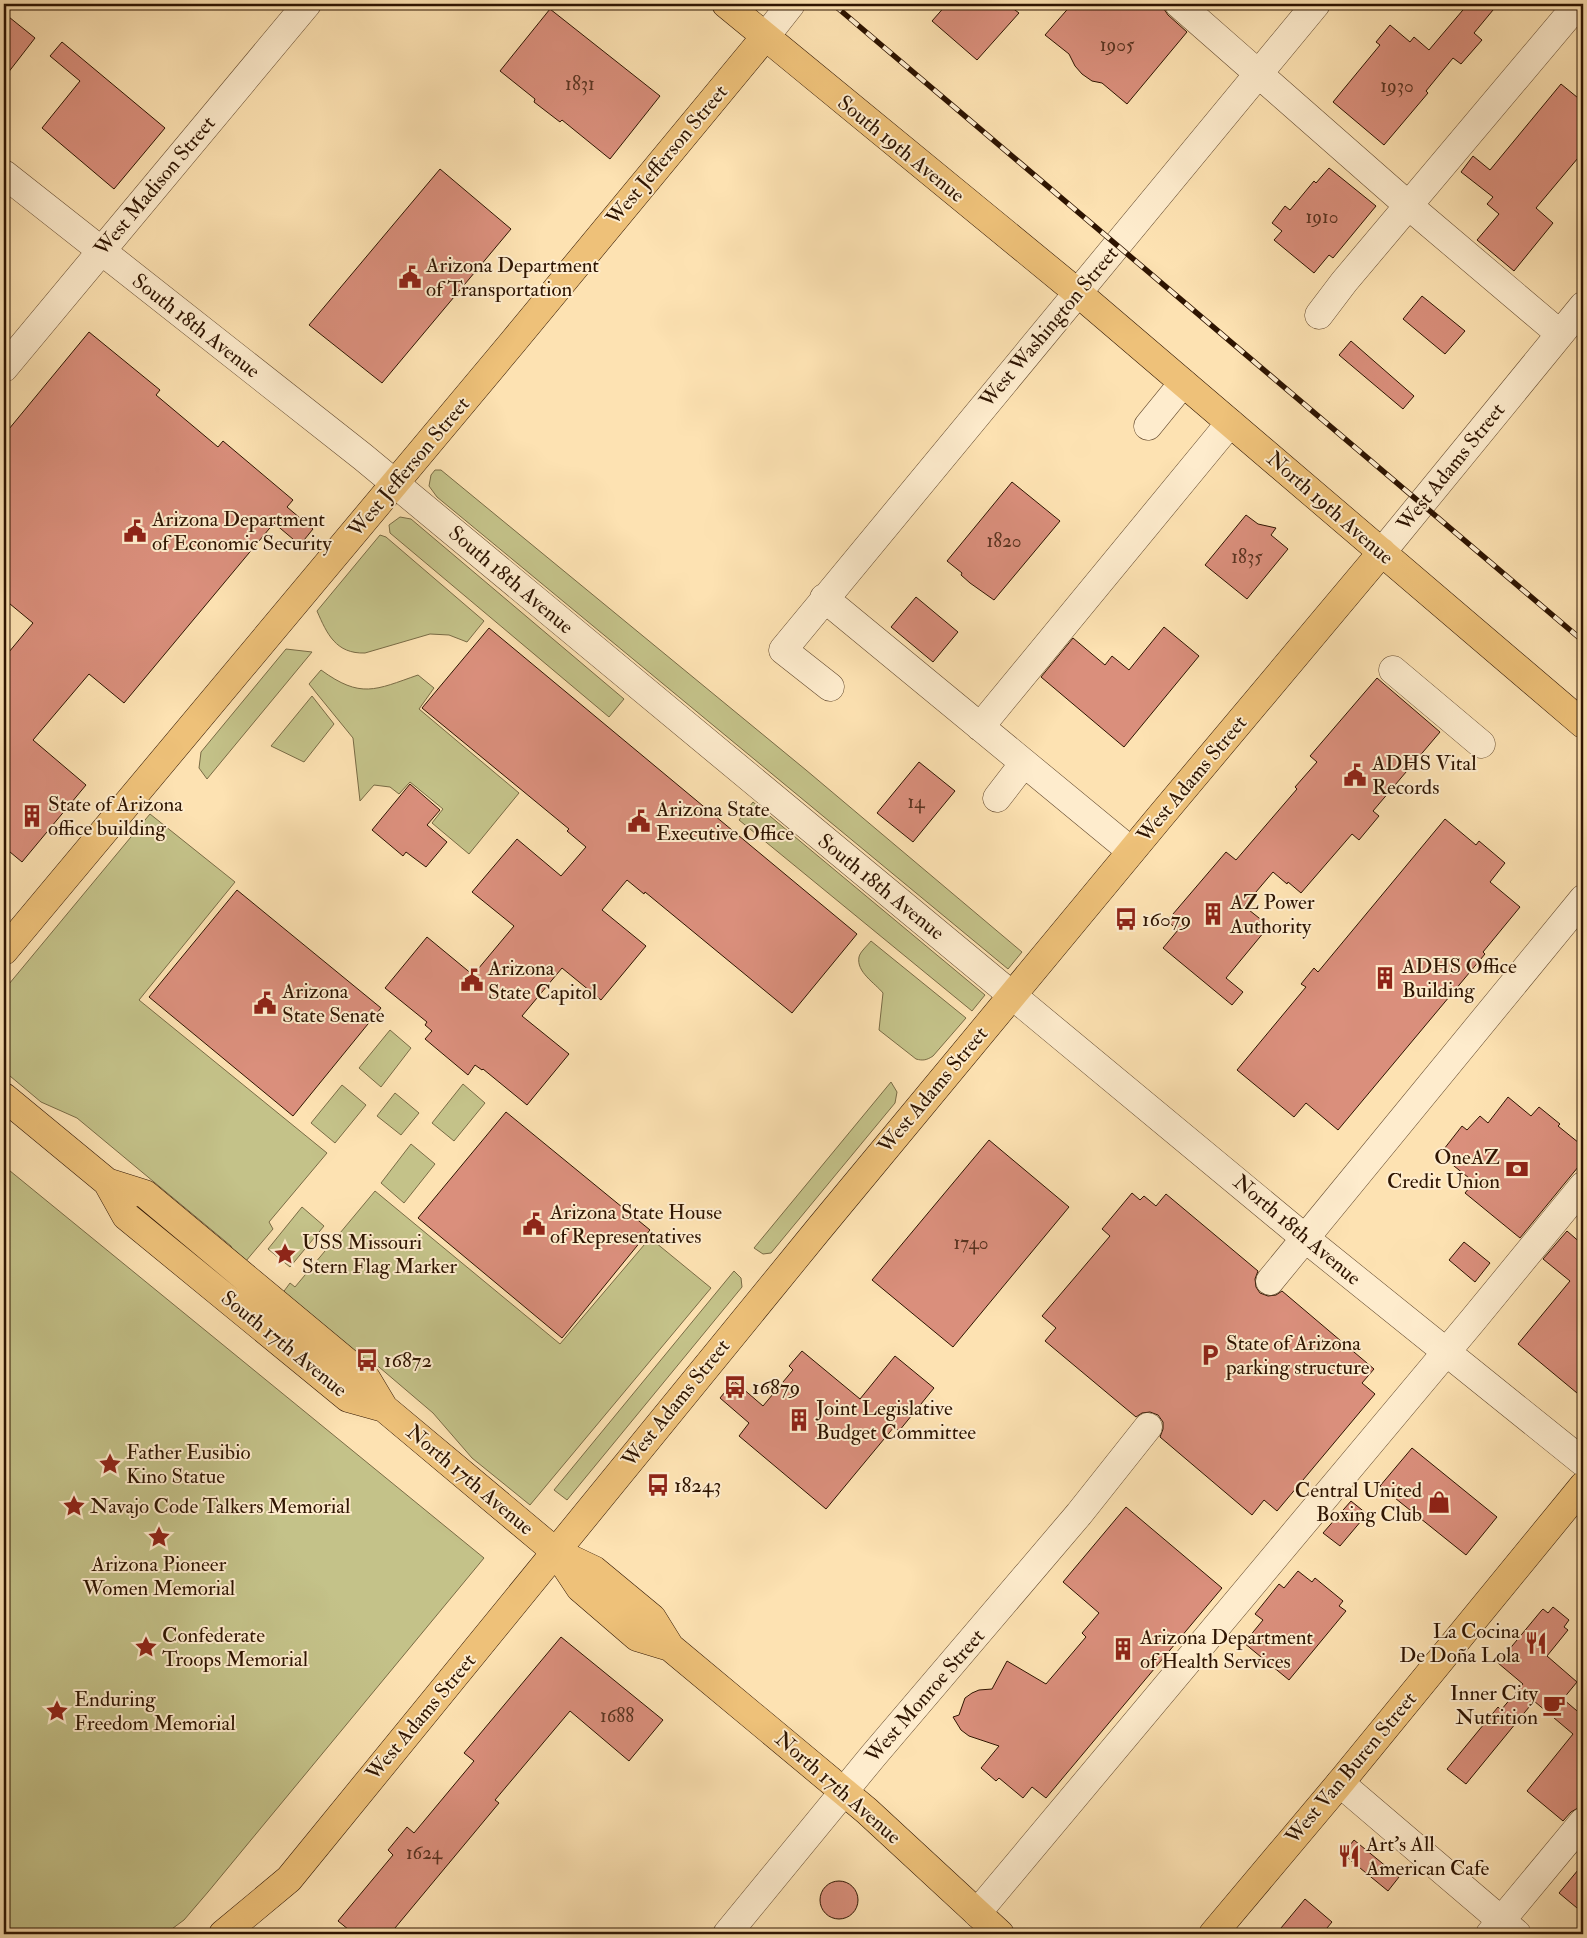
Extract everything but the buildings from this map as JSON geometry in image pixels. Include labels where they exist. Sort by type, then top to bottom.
[{"type":"main road","name":"South 19th Avenue","points":[[726,4],[1078,293]]},
{"type":"main road","name":"West Jefferson Street","points":[[4,951],[395,484],[765,37]]},
{"type":"main road","name":"North 19th Avenue","points":[[1078,293],[1583,724]]},
{"type":"main road","name":"West Adams Street","points":[[223,1934],[289,1879],[1013,994],[1382,552]]},
{"type":"main road","name":"South 17th Avenue","points":[[4,1097],[107,1182],[126,1216],[348,1398],[384,1408]]},
{"type":"main road","name":"North 17th Avenue","points":[[384,1408],[556,1552],[580,1588],[637,1637],[670,1647],[844,1791],[1000,1934]]},
{"type":"main road","name":"West Van Buren Street","points":[[1212,1934],[1581,1493]]},
{"type":"street","name":"West Madison Street","points":[[4,368],[307,4]]},
{"type":"street","name":"West Jefferson Street","points":[[765,37],[791,4]]},
{"type":"street","points":[[1180,4],[1409,206],[1560,334]]},
{"type":"street","name":"West Washington Street","points":[[830,687],[783,650],[1316,4]]},
{"type":"street","points":[[1319,315],[1344,282],[1578,4]]},
{"type":"street","name":"South 18th Avenue","points":[[4,174],[395,484],[1013,994]]},
{"type":"street","name":"West Adams Street","points":[[1382,552],[1583,306]]},
{"type":"street","points":[[1148,426],[1183,383]]},
{"type":"street","points":[[980,727],[1230,423]]},
{"type":"street","points":[[824,598],[1131,852]]},
{"type":"street","points":[[1393,670],[1481,744]]},
{"type":"street","points":[[997,798],[1024,764]]},
{"type":"street","points":[[1270,1282],[1583,899]]},
{"type":"street","name":"North 18th Avenue","points":[[1013,994],[1306,1239],[1583,1462]]},
{"type":"street","points":[[977,1913],[1583,1186]]},
{"type":"street","name":"West Monroe Street","points":[[727,1934],[844,1791],[1044,1557],[1148,1427]]},
{"type":"street","points":[[1340,1783],[1503,1930],[1583,1822]]},
{"type":"shaded area","points":[[435,470],[441,470],[806,770],[1022,952],[1008,969],[437,497],[429,486],[431,475]]},
{"type":"shaded area","points":[[400,517],[411,519],[624,699],[609,717],[390,533],[389,525]]},
{"type":"shaded area","points":[[380,535],[386,537],[484,621],[467,642],[449,635],[430,634],[365,653],[347,650],[329,635],[317,611]]},
{"type":"shaded area","points":[[286,649],[312,652],[207,779],[199,768],[201,752]]},
{"type":"shaded area","points":[[321,670],[347,685],[368,689],[390,685],[418,675],[434,688],[419,709],[519,793],[469,854],[432,823],[443,809],[410,782],[399,794],[390,787],[374,785],[360,801],[353,738],[309,684]]},
{"type":"shaded area","points":[[312,696],[334,724],[304,762],[271,746]]},
{"type":"shaded area","points":[[753,802],[985,995],[972,1011],[739,820]]},
{"type":"shaded area","points":[[150,814],[235,882],[139,1000],[327,1153],[269,1222],[273,1229],[240,1268],[231,1246],[77,1118],[41,1102],[4,1071],[4,990]]},
{"type":"shaded area","points":[[871,941],[966,1018],[933,1056],[923,1060],[916,1059],[879,1030],[883,993],[863,972],[859,962],[861,953]]},
{"type":"shaded area","points":[[390,1030],[411,1048],[381,1087],[359,1068]]},
{"type":"shaded area","points":[[891,1082],[897,1092],[895,1103],[771,1253],[763,1254],[754,1248]]},
{"type":"shaded area","points":[[463,1084],[485,1103],[454,1141],[432,1123]]},
{"type":"shaded area","points":[[342,1085],[366,1105],[335,1143],[311,1123]]},
{"type":"shaded area","points":[[395,1093],[419,1113],[401,1135],[377,1116]]},
{"type":"shaded area","points":[[411,1144],[435,1164],[404,1203],[381,1183]]},
{"type":"shaded area","points":[[4,1166],[484,1558],[208,1892],[184,1920],[165,1934],[4,1934]]},
{"type":"shaded area","points":[[375,1191],[560,1344],[650,1238],[711,1288],[530,1505],[472,1458],[433,1413],[379,1367],[337,1346],[279,1298],[290,1283],[295,1287]]},
{"type":"shaded area","points":[[302,1207],[324,1226],[290,1267],[268,1249]]},
{"type":"shaded area","points":[[734,1271],[741,1278],[742,1287],[567,1500],[554,1490]]},
{"type":"railway","points":[[833,4],[1583,641]]},
{"type":"place","name":"Arizona Department of Transportation","points":[[410,277]]},
{"type":"place","name":"Arizona Department of Economic Security","points":[[135,531]]},
{"type":"place","name":"ADHS Vital Records","points":[[1355,775]]},
{"type":"place","name":"State of Arizona office building","points":[[32,816]]},
{"type":"place","name":"Arizona State Executive Office","points":[[639,821]]},
{"type":"place","name":"AZ Power Authority","points":[[1213,914]]},
{"type":"place","name":"16079","points":[[1126,919]]},
{"type":"place","name":"ADHS Office Building","points":[[1385,978]]},
{"type":"place","name":"Arizona State Capitol","points":[[472,980]]},
{"type":"place","name":"Arizona State Senate","points":[[265,1003]]},
{"type":"place","name":"OneAZ Credit Union","points":[[1517,1169]]},
{"type":"place","name":"Arizona State House of Representatives","points":[[534,1224]]},
{"type":"place","name":"USS Missouri Stern Flag Marker","points":[[285,1254]]},
{"type":"place","name":"State of Arizona parking structure","points":[[1210,1355]]},
{"type":"place","name":"16872","points":[[367,1360]]},
{"type":"place","name":"16879","points":[[735,1387]]},
{"type":"place","name":"Joint Legislative Budget Committee","points":[[799,1420]]},
{"type":"place","name":"Father Eusibio Kino Statue","points":[[110,1464]]},
{"type":"place","name":"18243","points":[[658,1485]]},
{"type":"place","name":"Central United Boxing Club","points":[[1439,1502]]},
{"type":"place","name":"Navajo Code Talkers Memorial","points":[[74,1506]]},
{"type":"place","name":"Arizona Pioneer Women Memorial","points":[[159,1537]]},
{"type":"place","name":"La Cocina De Doña Lola","points":[[1536,1643]]},
{"type":"place","name":"Confederate Troops Memorial","points":[[146,1647]]},
{"type":"place","name":"Arizona Department of Health Services","points":[[1123,1649]]},
{"type":"place","name":"Inner City Nutrition","points":[[1554,1705]]},
{"type":"place","name":"Enduring Freedom Memorial","points":[[57,1711]]},
{"type":"place","name":"Art's All American Cafe","points":[[1349,1856]]}]
